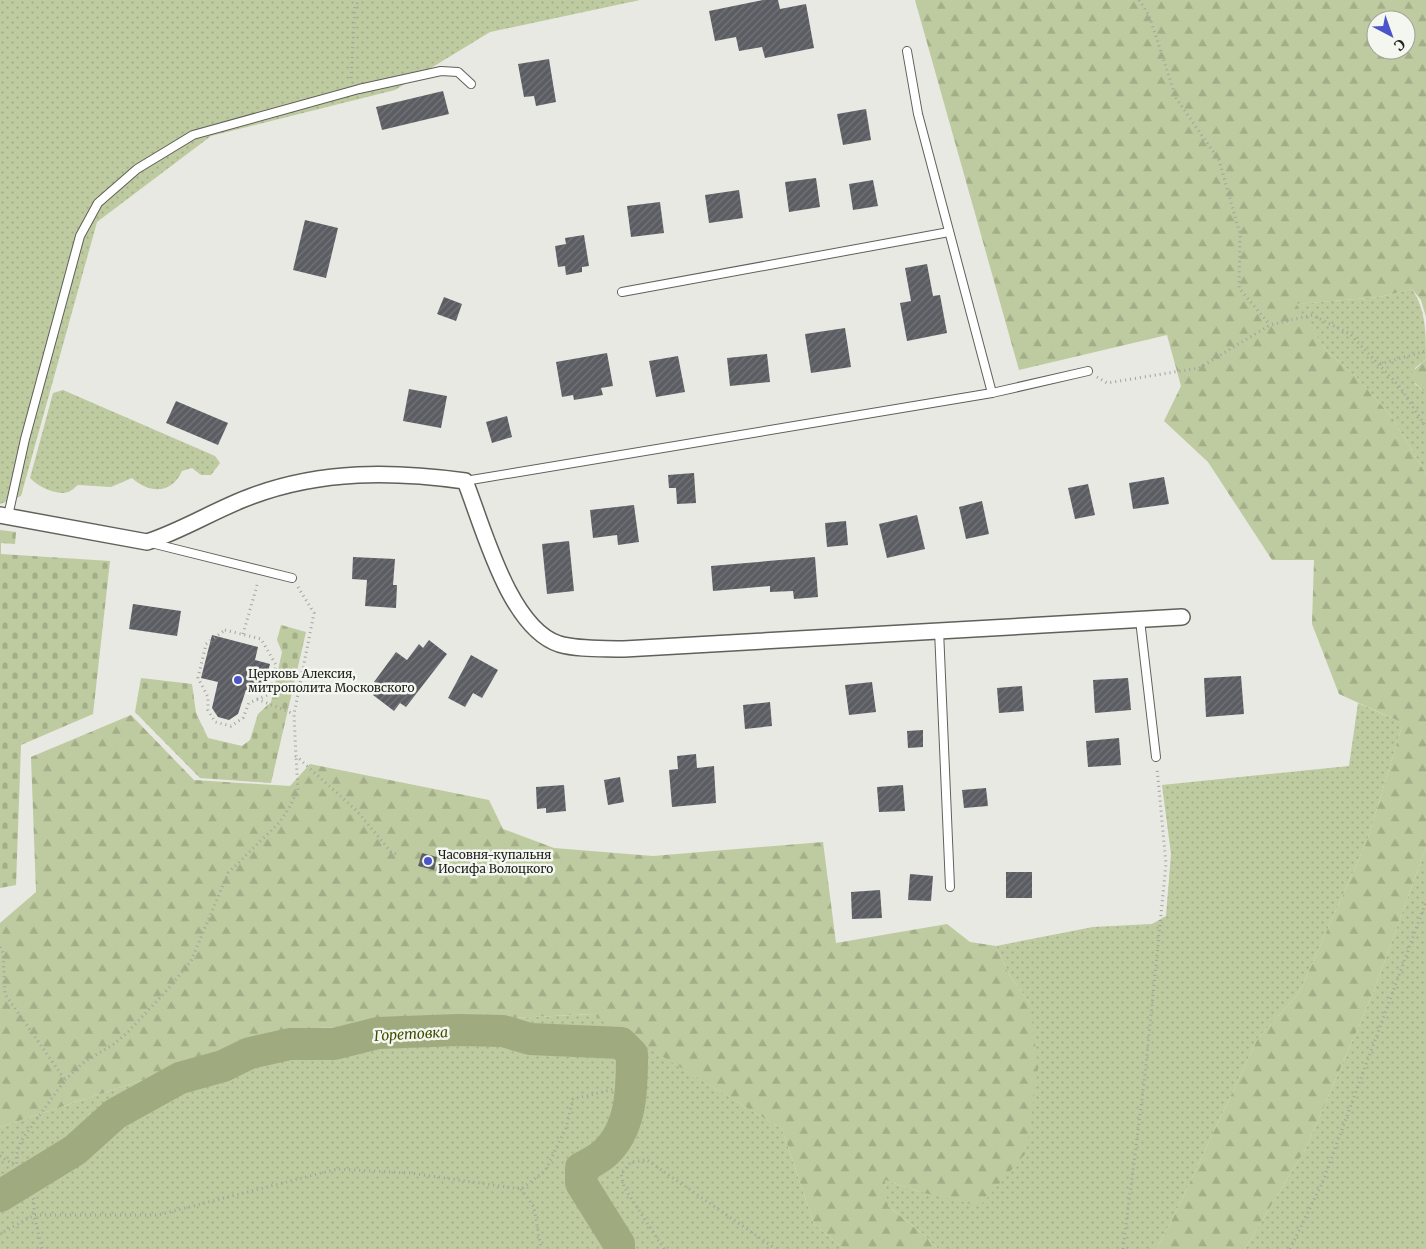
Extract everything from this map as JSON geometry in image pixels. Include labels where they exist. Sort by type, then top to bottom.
[{"type":"street","points":[[4,515],[147,542],[165,536],[252,496],[324,478],[384,473],[466,481],[508,591],[521,612],[535,628],[558,644],[580,648],[624,649],[1182,617]]},
{"type":"lane","points":[[907,51],[918,114],[992,392]]},
{"type":"lane","points":[[4,515],[80,236],[98,204],[137,169],[193,135],[350,92],[441,71],[458,72],[471,84]]},
{"type":"lane","points":[[622,292],[949,232]]},
{"type":"lane","points":[[466,481],[992,392],[1088,371]]},
{"type":"lane","points":[[147,542],[292,578]]},
{"type":"lane","points":[[1140,620],[1156,757]]},
{"type":"lane","points":[[939,630],[950,887]]},
{"type":"path","points":[[350,92],[355,7],[359,0]]},
{"type":"path","points":[[1139,0],[1149,15],[1176,98],[1219,160],[1240,234],[1240,288],[1270,325]]},
{"type":"path","points":[[1088,371],[1107,383],[1199,368],[1270,325],[1312,315],[1350,334],[1400,387],[1426,427]]},
{"type":"path","points":[[1380,364],[1426,351]]},
{"type":"path","points":[[42,1249],[34,1215],[34,1200],[17,1166],[16,1156],[21,1140],[65,1080],[84,1062],[114,1044],[128,1032],[170,988],[191,961],[228,873],[280,824],[298,790],[294,714],[314,613],[292,578]]},
{"type":"path","points":[[243,634],[254,597]]},
{"type":"path","points":[[225,630],[243,634],[261,639],[276,665],[270,694],[249,703],[243,718],[230,726],[215,722],[208,710],[208,698],[198,678],[206,644],[225,630]]},
{"type":"path","points":[[257,699],[294,714]]},
{"type":"path","points":[[296,756],[357,811],[391,852],[399,855]]},
{"type":"path","points":[[1123,1249],[1145,1075],[1166,864],[1156,757]]},
{"type":"path","points":[[1290,1249],[1323,1181],[1426,902]]},
{"type":"path","points":[[0,947],[3,954],[5,994],[65,1080]]},
{"type":"path","points":[[0,1234],[34,1215],[158,1215],[337,1169],[410,1173],[521,1189],[545,1171],[566,1128],[573,1099],[615,1089]]},
{"type":"path","points":[[0,1156],[17,1166]]},
{"type":"path","points":[[664,1249],[624,1187],[621,1174],[631,1162],[647,1160],[756,1238],[776,1249]]},
{"type":"path","points":[[521,1189],[534,1208],[541,1249]]},
{"type":"green space","points":[[0,0],[640,0],[490,32],[395,90],[211,136],[97,222],[21,496],[0,504]]},
{"type":"green space","points":[[915,0],[1426,0],[1426,317],[1421,300],[1412,289],[1380,297],[1296,304],[1325,349],[1357,378],[1391,416],[1426,474],[1426,847],[1373,993],[1306,1148],[1245,1249],[1156,1249],[1173,1218],[1258,1038],[1299,993],[1367,841],[1403,723],[1339,694],[1312,624],[1314,560],[1272,560],[1208,462],[1164,421],[1181,386],[1167,335],[1019,370]]},
{"type":"green space","points":[[1412,289],[1423,314],[1425,331],[1426,359],[1415,368],[1415,384],[1426,394],[1426,474],[1391,416],[1357,378],[1325,349],[1295,304],[1380,297]]},
{"type":"green space","points":[[1426,359],[1426,394],[1408,376]]},
{"type":"green space","points":[[63,390],[215,456],[220,463],[211,475],[201,475],[192,468],[182,471],[178,479],[172,484],[160,489],[146,487],[132,478],[111,487],[78,485],[71,491],[63,493],[48,490],[30,478],[53,393]]},
{"type":"green space","points":[[0,530],[16,532],[15,544],[1,543],[1,554],[110,561],[93,714],[21,745],[16,885],[0,888]]},
{"type":"green space","points":[[281,625],[306,632],[271,783],[200,778],[135,712],[141,678],[192,684],[196,713],[208,738],[242,746],[250,740],[258,714],[271,702],[282,652],[277,640]]},
{"type":"green space","points":[[1358,703],[1403,723],[1367,841],[1299,993],[1258,1038],[1173,1218],[1156,1249],[938,1249],[923,1234],[887,1205],[885,1180],[920,1192],[1030,1003],[1011,978],[996,946],[1093,927],[1152,924],[1166,916],[1171,854],[1162,785],[1349,766]]},
{"type":"green space","points":[[131,715],[194,780],[290,786],[310,764],[489,800],[503,829],[554,848],[653,856],[823,842],[836,943],[947,924],[970,942],[996,946],[1011,978],[1030,1003],[1038,1068],[1026,1153],[980,1206],[920,1192],[885,1180],[888,1206],[923,1234],[938,1249],[844,1249],[814,1224],[782,1129],[592,1014],[298,1029],[0,1127],[0,923],[36,892],[31,757]]},
{"type":"green space","points":[[1426,847],[1426,1249],[1245,1249],[1306,1148],[1373,993]]},
{"type":"green space","points":[[593,1014],[782,1129],[814,1224],[844,1249],[0,1249],[0,1127],[298,1029]]},
{"type":"building","points":[[763,0],[778,0],[780,9],[806,4],[814,48],[765,58],[762,47],[739,51],[736,37],[715,41],[709,11]]},
{"type":"building","points":[[549,59],[556,102],[536,106],[534,96],[524,97],[518,64]]},
{"type":"building","points":[[443,91],[449,114],[382,130],[376,107]]},
{"type":"building","points":[[866,109],[871,140],[843,145],[837,114]]},
{"type":"building","points":[[816,178],[820,207],[789,212],[785,182]]},
{"type":"building","points":[[873,180],[878,206],[853,210],[849,184]]},
{"type":"building","points":[[739,190],[743,218],[709,223],[705,195]]},
{"type":"building","points":[[660,202],[664,233],[631,237],[627,206]]},
{"type":"building","points":[[305,220],[338,228],[326,278],[293,270]]},
{"type":"building","points":[[584,235],[589,266],[582,267],[582,272],[566,275],[565,266],[558,267],[555,246],[566,244],[565,238]]},
{"type":"building","points":[[927,264],[933,296],[940,295],[947,333],[907,341],[900,303],[911,301],[905,268]]},
{"type":"building","points":[[444,297],[462,304],[456,321],[437,314]]},
{"type":"building","points":[[845,328],[851,367],[811,373],[805,334]]},
{"type":"building","points":[[607,353],[613,386],[601,388],[603,395],[574,400],[573,395],[562,397],[556,362]]},
{"type":"building","points":[[767,354],[770,382],[730,386],[727,358]]},
{"type":"building","points":[[678,356],[685,392],[656,397],[649,361]]},
{"type":"building","points":[[409,389],[447,396],[441,428],[403,421]]},
{"type":"building","points":[[176,401],[228,423],[218,445],[166,423]]},
{"type":"building","points":[[507,416],[512,437],[492,443],[486,422]]},
{"type":"building","points":[[694,473],[696,503],[677,504],[676,488],[669,488],[668,475]]},
{"type":"building","points":[[1164,477],[1169,504],[1133,509],[1129,483]]},
{"type":"building","points":[[1088,484],[1095,515],[1075,519],[1068,488]]},
{"type":"building","points":[[982,501],[989,534],[966,539],[959,507]]},
{"type":"building","points":[[634,505],[639,542],[618,545],[617,535],[593,538],[590,510]]},
{"type":"building","points":[[917,515],[925,549],[887,558],[879,524]]},
{"type":"building","points":[[846,521],[848,545],[827,547],[825,523]]},
{"type":"building","points":[[569,541],[574,591],[547,594],[542,544]]},
{"type":"building","points":[[353,557],[395,559],[393,585],[397,585],[396,608],[365,606],[367,580],[352,579]]},
{"type":"building","points":[[815,557],[818,597],[794,599],[793,591],[770,592],[770,586],[713,591],[711,566]]},
{"type":"building","points":[[133,604],[181,611],[177,636],[129,629]]},
{"type":"building","name":"Церковь Алексия, митрополита Московского","points":[[212,635],[258,647],[255,660],[270,664],[262,694],[246,690],[238,714],[229,720],[218,717],[212,708],[218,682],[201,678]]},
{"type":"building","points":[[429,640],[447,654],[406,707],[400,703],[394,711],[373,695],[380,686],[374,682],[396,652],[407,660],[419,644],[423,648]]},
{"type":"building","points":[[471,655],[498,670],[482,698],[473,693],[465,707],[448,698]]},
{"type":"building","points":[[1241,676],[1244,714],[1206,717],[1204,678]]},
{"type":"building","points":[[1128,678],[1131,710],[1095,713],[1093,680]]},
{"type":"building","points":[[872,682],[876,712],[849,715],[845,685]]},
{"type":"building","points":[[1022,686],[1024,711],[999,713],[997,688]]},
{"type":"building","points":[[770,702],[772,726],[745,729],[743,705]]},
{"type":"building","points":[[923,730],[923,747],[908,748],[907,731]]},
{"type":"building","points":[[1119,738],[1121,765],[1088,767],[1086,741]]},
{"type":"building","points":[[696,754],[697,768],[714,766],[716,803],[672,807],[669,770],[678,769],[677,756]]},
{"type":"building","points":[[620,777],[624,802],[608,805],[604,780]]},
{"type":"building","points":[[564,785],[566,811],[546,813],[546,808],[537,809],[536,787]]},
{"type":"building","points":[[903,785],[905,811],[879,812],[877,787]]},
{"type":"building","points":[[986,788],[988,806],[964,808],[962,790]]},
{"type":"building","name":"Часовня-купальня Иосифа Волоцкого","points":[[422,853],[437,857],[434,870],[418,866]]},
{"type":"building","points":[[1006,872],[1032,872],[1032,898],[1006,898]]},
{"type":"building","points":[[910,874],[933,876],[931,901],[908,900]]},
{"type":"building","points":[[880,890],[882,918],[852,919],[851,892]]},
{"type":"waterway","name":"Горетовка","points":[[0,1196],[75,1150],[115,1114],[180,1078],[223,1066],[250,1053],[290,1044],[334,1044],[378,1033],[458,1030],[503,1031],[530,1039],[621,1043],[632,1054],[631,1094],[625,1121],[620,1133],[604,1154],[581,1168],[581,1183],[619,1244],[619,1249]]},
{"type":"place","name":"Церковь Алексия, митрополита Московского","points":[[238,680]]},
{"type":"place","name":"Часовня-купальня Иосифа Волоцкого","points":[[428,861]]}]
